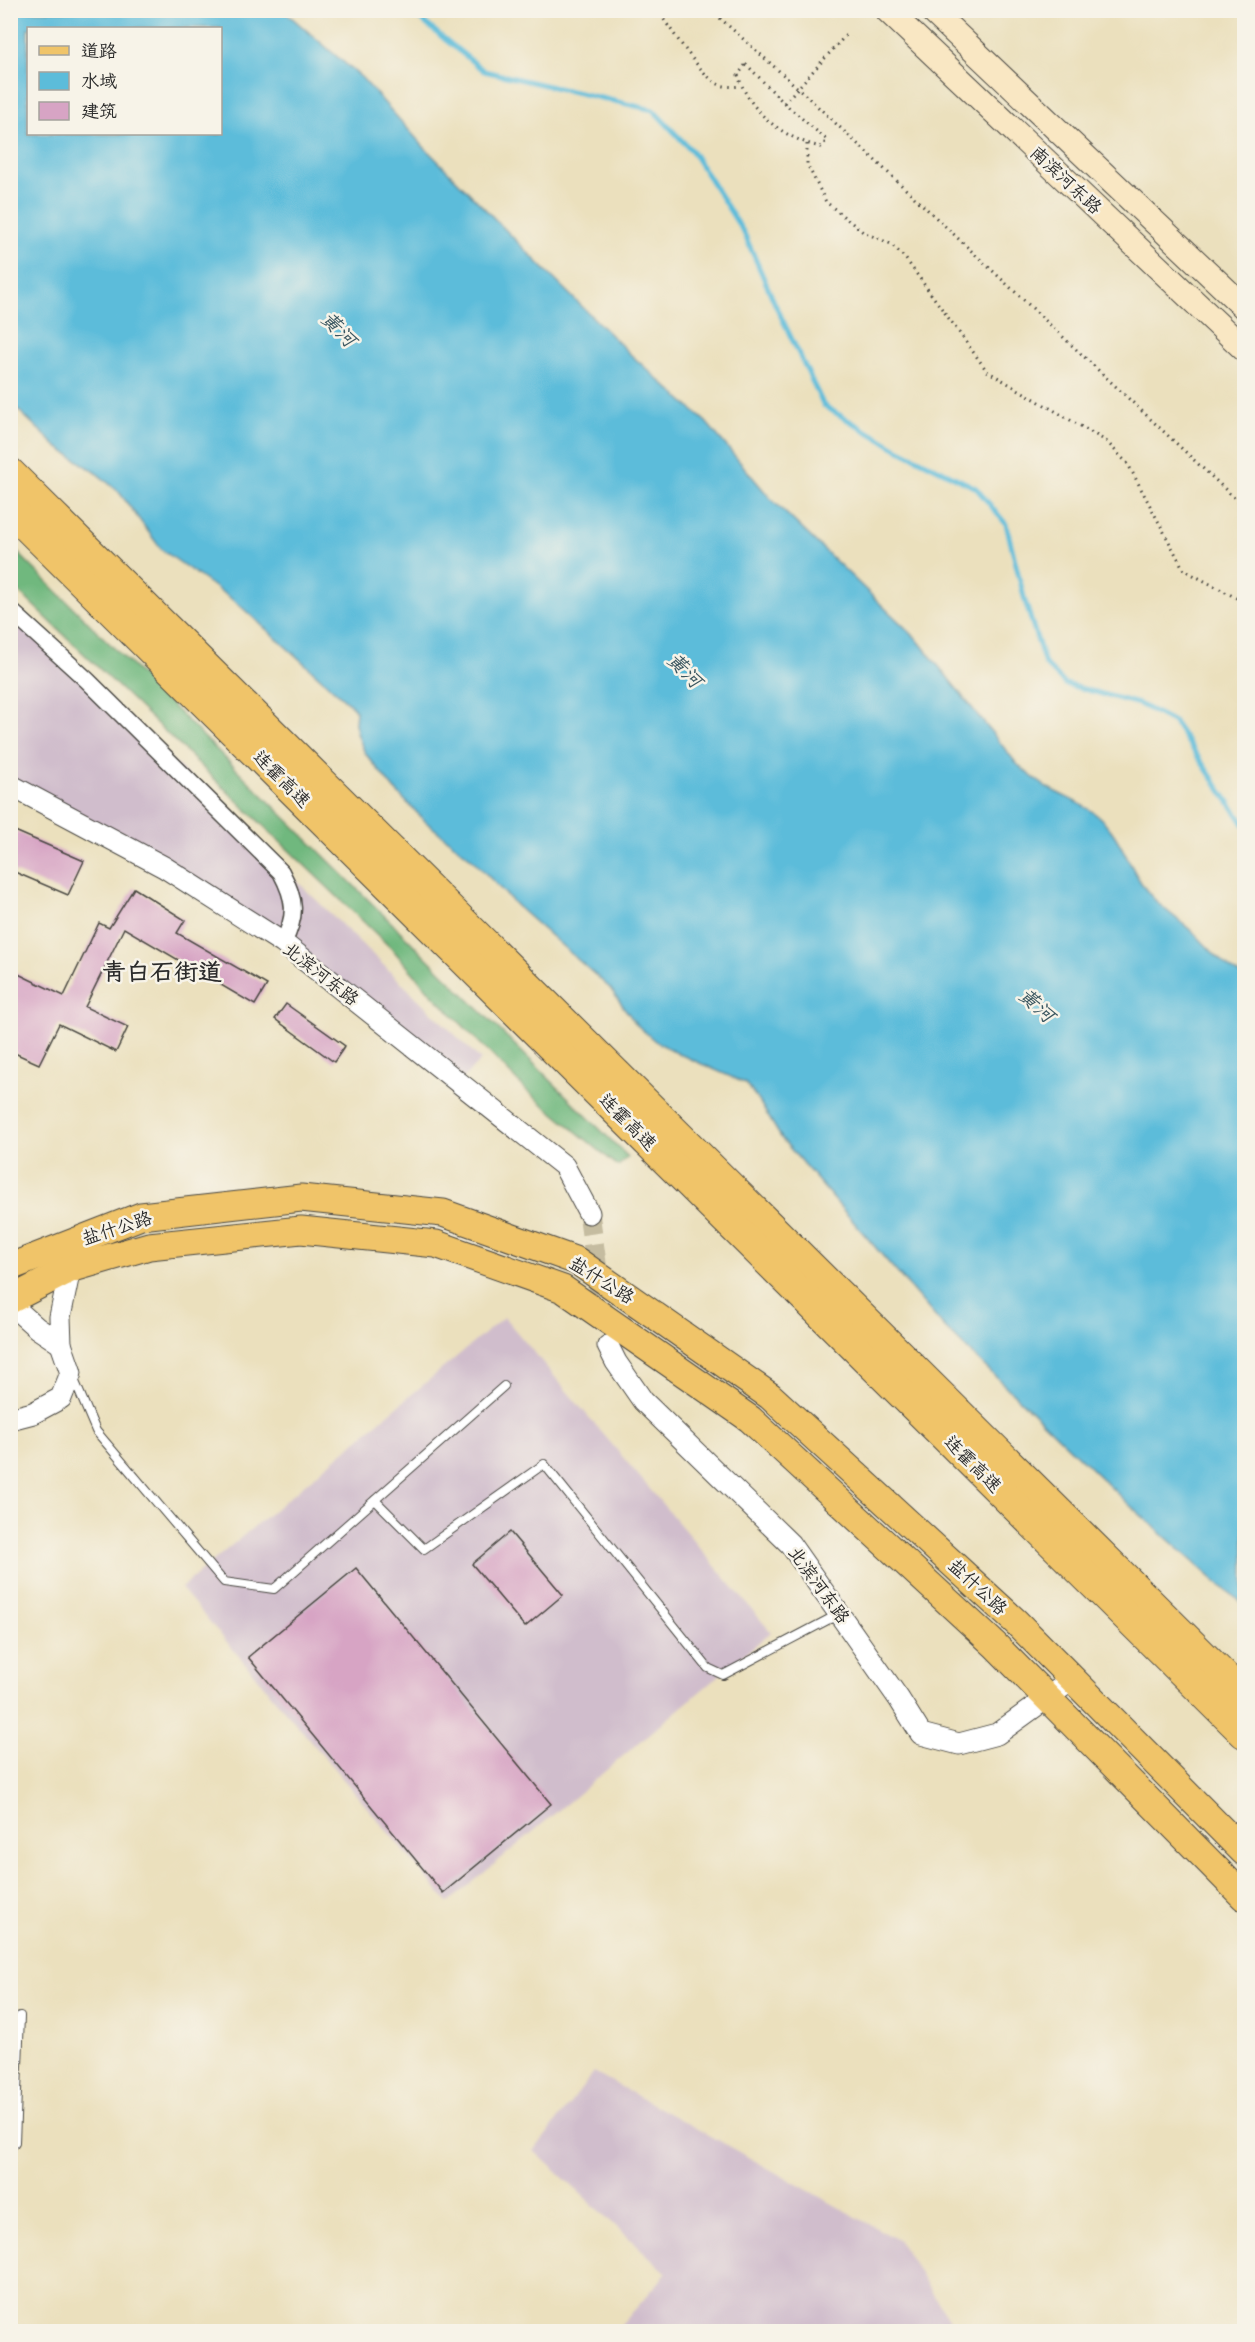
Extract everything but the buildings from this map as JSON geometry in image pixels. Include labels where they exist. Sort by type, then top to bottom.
[{"type":"highway","name":"连霍高速","points":[[10,473],[1245,1696]]},
{"type":"highway","name":"连霍高速","points":[[10,510],[1245,1733]]},
{"type":"main road","name":"南滨河东路","points":[[887,10],[1245,349]]},
{"type":"main road","name":"南滨河东路","points":[[931,10],[1245,307]]},
{"type":"main road","name":"盐什公路","points":[[10,1267],[141,1215],[301,1198],[442,1213],[578,1261],[770,1396],[1016,1622],[1073,1678]]},
{"type":"main road","name":"盐什公路","points":[[10,1302],[70,1269],[149,1246],[301,1230],[436,1244],[563,1289],[750,1419],[995,1645],[1048,1698]]},
{"type":"main road","points":[[1073,1678],[1245,1852]]},
{"type":"main road","points":[[1048,1698],[1245,1897]]},
{"type":"street","points":[[10,610],[87,681],[281,872],[290,889],[294,908],[291,926],[283,943]]},
{"type":"street","name":"北滨河东路","points":[[10,785],[164,867],[283,943],[564,1166],[589,1213]]},
{"type":"street","points":[[10,1419],[33,1413],[61,1398],[71,1373],[61,1344],[60,1317],[70,1269]]},
{"type":"street","points":[[10,1302],[37,1329],[61,1344]]},
{"type":"street","name":"北滨河东路","points":[[608,1346],[616,1362],[643,1401],[790,1544],[921,1734],[959,1744],[997,1734],[1073,1678]]},
{"type":"lane","points":[[71,1373],[96,1431],[224,1582],[274,1589],[504,1386]]},
{"type":"lane","points":[[375,1500],[424,1549],[544,1464],[708,1668],[723,1675],[839,1614]]},
{"type":"lane","points":[[10,2150],[15,2142],[20,2016]]},
{"type":"path","points":[[657,10],[705,74],[716,84],[741,86]]},
{"type":"path","points":[[711,10],[798,88],[1245,507]]},
{"type":"path","points":[[784,103],[846,35]]},
{"type":"path","points":[[746,64],[784,103],[827,140],[821,147],[789,136],[767,120],[741,86],[738,75],[746,64]]},
{"type":"path","points":[[807,144],[807,165],[826,202],[863,232],[891,244],[905,258],[987,371],[1106,441],[1128,464],[1184,570],[1245,602]]},
{"type":"shaded area","points":[[10,602],[481,1060],[453,1088],[244,917],[11,781]]},
{"type":"shaded area","points":[[504,1317],[771,1632],[448,1903],[181,1588]]},
{"type":"shaded area","points":[[594,2072],[898,2240],[957,2331],[616,2331],[667,2273],[534,2151]]},
{"type":"green space","points":[[11,546],[628,1157],[618,1166],[527,1091],[431,993],[394,951],[11,584]]},
{"type":"water","name":"黄河","points":[[10,11],[284,11],[362,78],[424,147],[547,272],[630,354],[706,422],[771,499],[916,638],[1017,764],[1044,785],[1098,816],[1111,830],[1140,881],[1152,897],[1192,931],[1226,965],[1244,977],[1244,1604],[1124,1500],[945,1328],[782,1139],[745,1083],[677,1053],[655,1041],[636,1024],[610,988],[517,906],[471,858],[426,822],[394,789],[365,753],[358,736],[355,724],[356,711],[353,707],[237,603],[161,549],[119,492],[94,471],[57,447],[11,403]]},
{"type":"waterway","points":[[409,10],[484,71],[653,110],[692,151],[744,233],[824,406],[894,447],[976,488],[1006,524],[1025,601],[1045,664],[1065,684],[1139,704],[1174,722],[1244,824]]},
{"type":"tunnel","points":[[589,1213],[605,1327]]},
{"type":"district","name":"青白石街道","points":[[162,972]]}]
